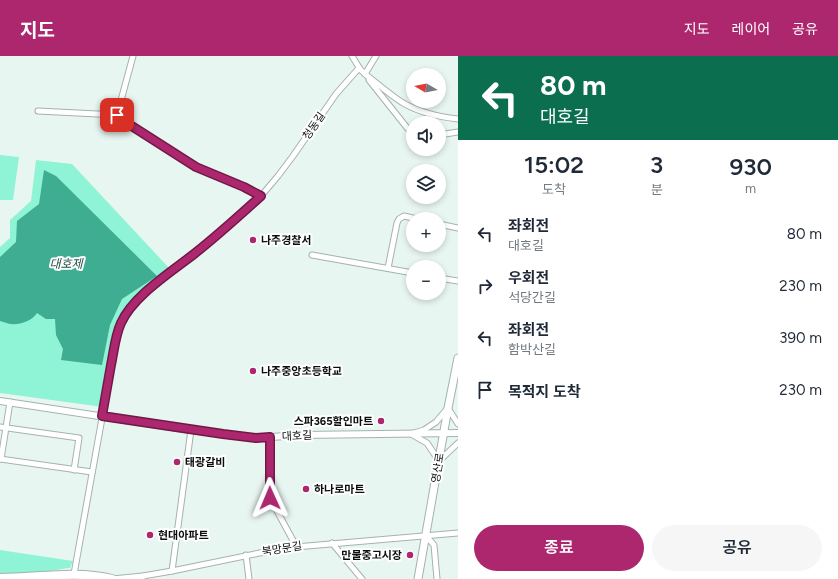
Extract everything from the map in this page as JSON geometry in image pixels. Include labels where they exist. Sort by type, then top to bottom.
[{"type":"main road","name":"영산로","points":[[418,579],[443,433],[458,358]]},
{"type":"main road","points":[[0,578],[74,574],[96,575],[112,579]]},
{"type":"street","points":[[117,115],[133,56]]},
{"type":"street","points":[[352,56],[364,74],[405,104],[440,116],[458,119]]},
{"type":"street","points":[[364,74],[376,56]]},
{"type":"street","points":[[359,68],[406,126]]},
{"type":"street","name":"청동길","points":[[74,574],[115,346],[118,331],[123,319],[131,307],[144,294],[242,214],[261,196],[289,161],[336,94],[359,68]]},
{"type":"street","points":[[38,111],[117,115],[196,167],[244,187],[261,196]]},
{"type":"street","points":[[446,134],[458,132]]},
{"type":"street","points":[[388,268],[397,223],[402,216],[406,217]]},
{"type":"street","points":[[446,225],[458,228]]},
{"type":"street","points":[[312,255],[406,272]]},
{"type":"street","points":[[446,279],[458,281]]},
{"type":"street","name":"대호길","points":[[0,401],[191,430],[250,437],[458,433]]},
{"type":"street","points":[[10,402],[1,459],[92,472]]},
{"type":"street","points":[[411,434],[424,430],[436,422],[448,408],[458,424]]},
{"type":"street","points":[[0,427],[79,438],[74,470]]},
{"type":"street","points":[[172,571],[191,430]]},
{"type":"street","points":[[411,434],[427,443],[439,461],[458,442]]},
{"type":"street","points":[[270,437],[270,498],[296,546]]},
{"type":"street","name":"북망문길","points":[[112,579],[143,577],[296,546],[458,533]]},
{"type":"street","points":[[426,536],[434,545],[437,579]]},
{"type":"street","points":[[332,543],[362,579]]},
{"type":"street","points":[[246,555],[249,579]]},
{"type":"shaded area","points":[[0,155],[19,157],[13,200],[0,200]]},
{"type":"shaded area","name":"대호제","points":[[36,160],[72,164],[170,269],[149,284],[135,297],[128,305],[120,319],[116,329],[103,407],[0,393],[0,247],[10,238],[10,220],[31,201]]},
{"type":"shaded area","points":[[0,550],[73,561],[70,568],[38,573],[0,576]]},
{"type":"water","name":"대호제","points":[[44,170],[56,176],[157,276],[122,299],[110,325],[102,365],[61,360],[63,349],[56,335],[55,319],[46,319],[37,313],[29,320],[22,323],[10,324],[0,321],[0,257],[16,242],[17,221],[39,204]]},
{"type":"place","name":"나주경찰서","points":[[253,240]]},
{"type":"place","name":"나주중앙초등학교","points":[[253,371]]},
{"type":"place","name":"스파365할인마트","points":[[381,421]]},
{"type":"place","name":"태광갈비","points":[[177,462]]},
{"type":"place","name":"하나로마트","points":[[306,489]]},
{"type":"place","name":"현대아파트","points":[[150,535]]},
{"type":"place","name":"만물중고시장","points":[[410,555]]},
{"type":"route","points":[[117,115],[196,167],[244,187],[261,196],[242,214],[144,294],[131,307],[118,331],[102,416],[223,434],[256,438],[270,437],[270,498]]}]
